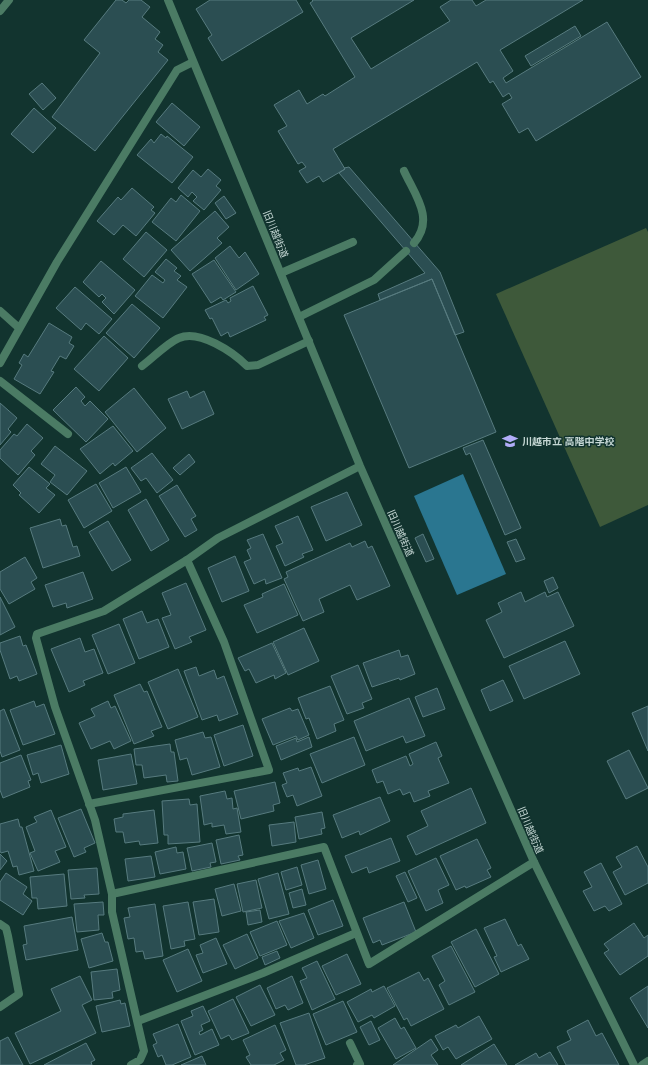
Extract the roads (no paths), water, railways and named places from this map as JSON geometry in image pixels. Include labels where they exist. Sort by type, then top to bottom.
[{"type":"street","points":[[0,11],[9,0]]},
{"type":"street","name":"旧川越街道","points":[[168,0],[360,466],[534,862],[634,1065]]},
{"type":"street","points":[[0,363],[57,262],[177,70],[193,62]]},
{"type":"street","points":[[404,170],[420,205],[425,224],[421,235],[414,243]]},
{"type":"street","points":[[281,273],[353,242]]},
{"type":"street","points":[[299,317],[374,280],[406,251]]},
{"type":"street","points":[[0,311],[20,328]]},
{"type":"street","points":[[142,366],[179,338],[189,336],[212,341],[236,355],[247,366],[258,365],[309,341]]},
{"type":"street","points":[[0,381],[68,434]]},
{"type":"street","points":[[131,1065],[140,1060],[144,1051],[112,912],[112,894],[95,820],[55,707],[36,638],[38,634],[104,611],[187,560],[218,538],[360,466]]},
{"type":"street","points":[[89,804],[269,770],[224,642],[187,560]]},
{"type":"street","points":[[112,894],[324,847],[356,933],[370,964],[534,862]]},
{"type":"street","points":[[0,924],[6,928],[19,994],[0,1007]]},
{"type":"street","points":[[138,1021],[263,973],[356,933]]},
{"type":"street","points":[[350,1043],[360,1064],[358,1065]]},
{"type":"street","points":[[642,1065],[648,1061]]},
{"type":"water","points":[[463,474],[506,574],[457,595],[414,496]]},
{"type":"place","name":"川越市立 高階中学校","points":[[510,441]]}]
